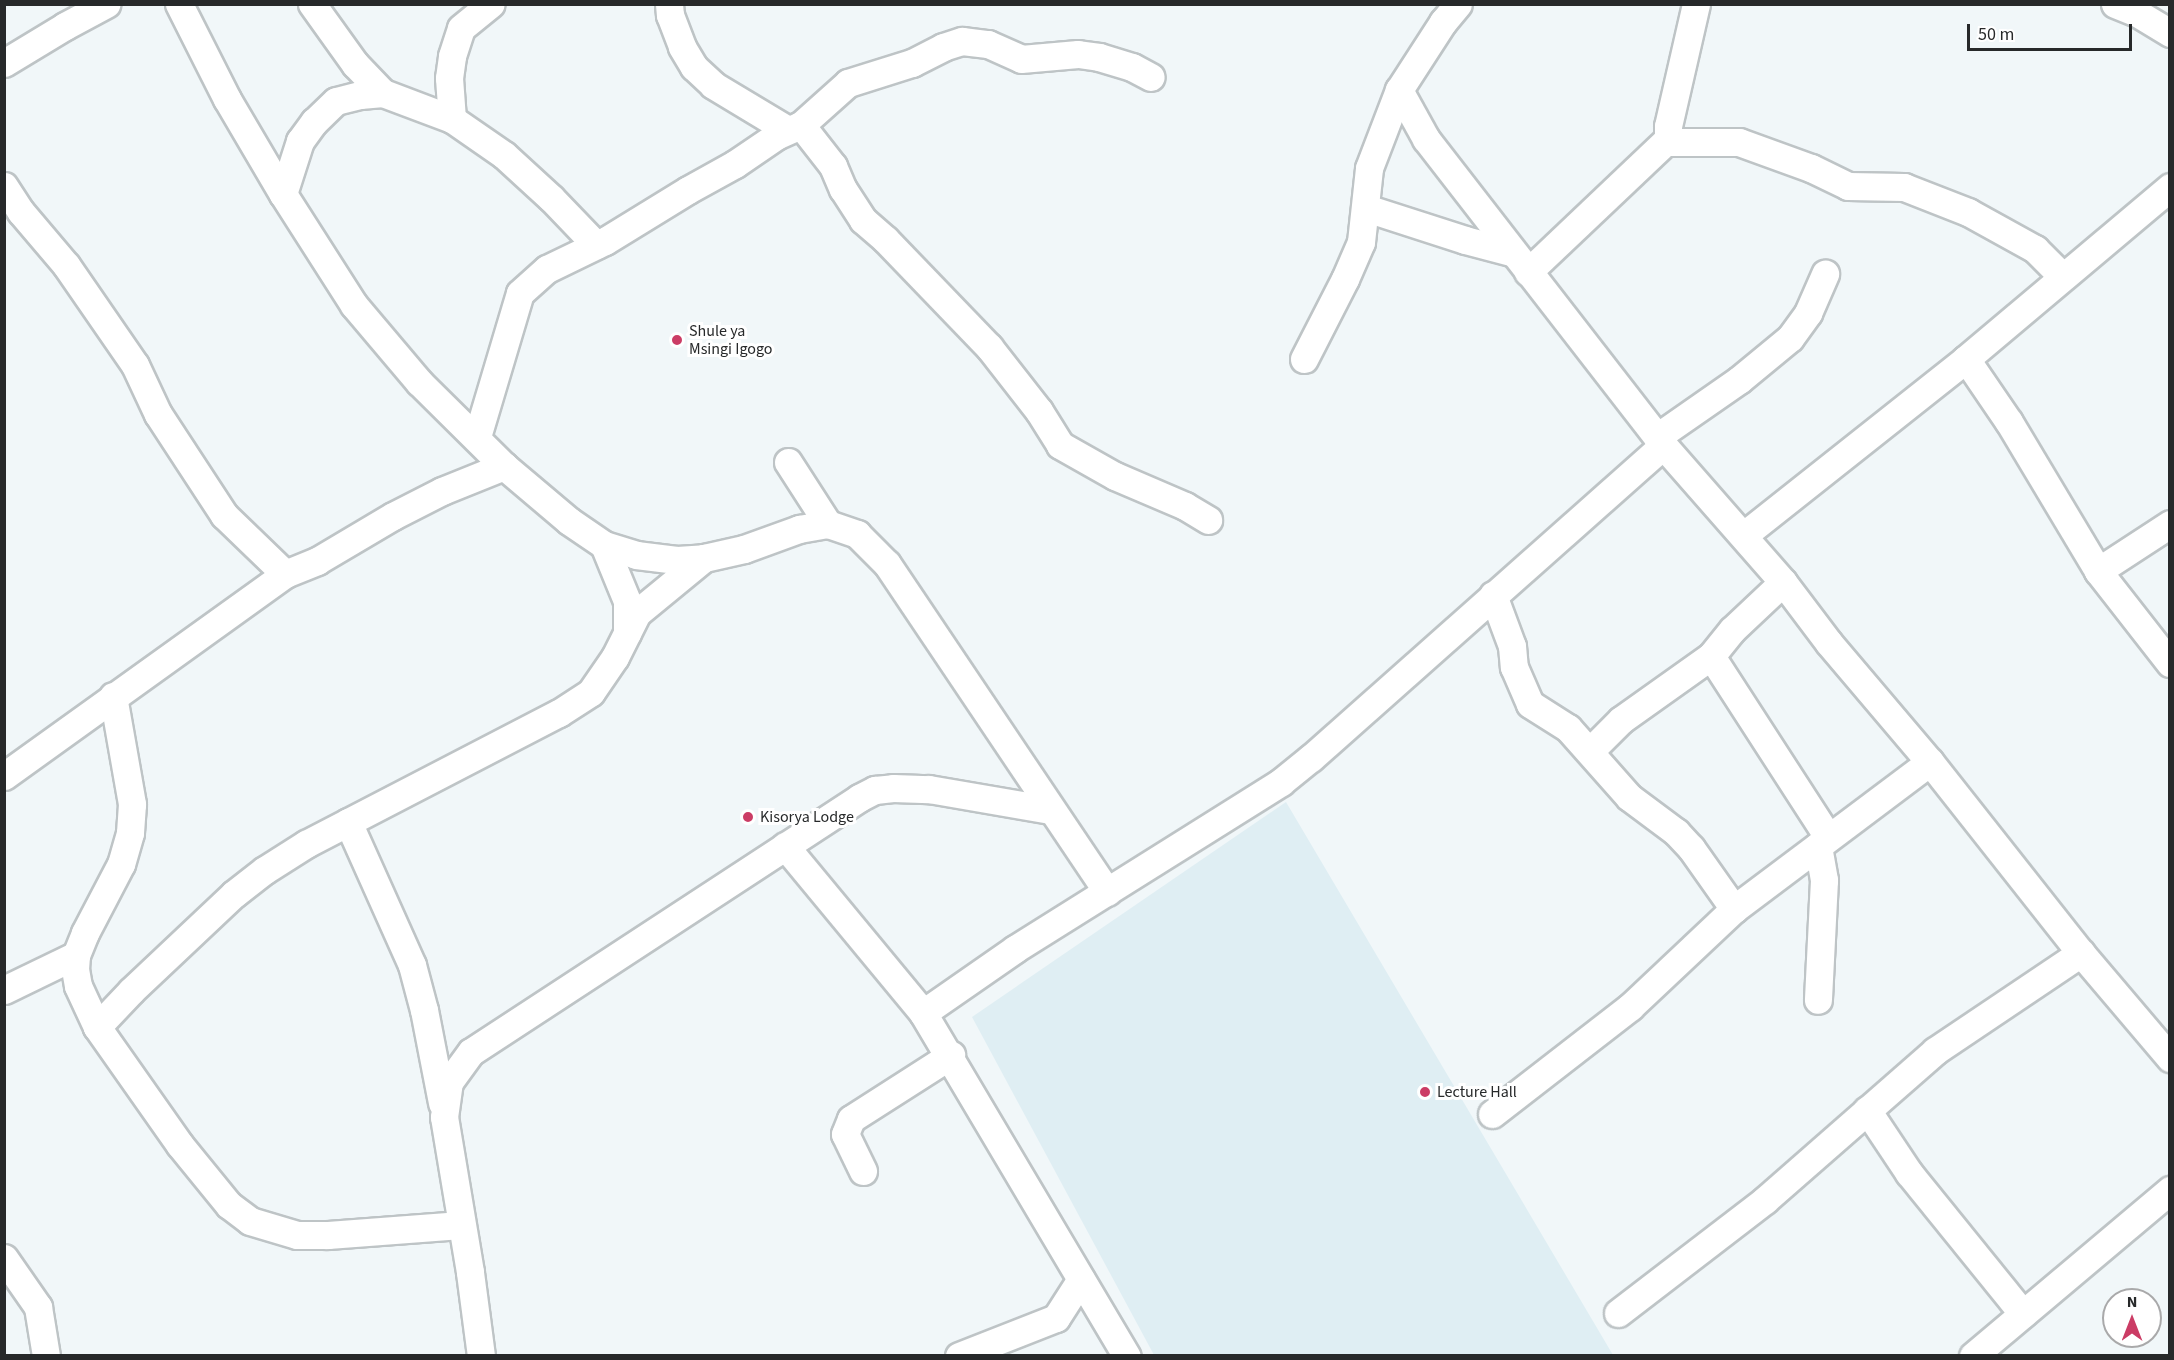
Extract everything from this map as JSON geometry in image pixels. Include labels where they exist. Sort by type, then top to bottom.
[{"type":"street","points":[[4,63],[106,4]]},
{"type":"street","points":[[179,4],[226,99],[283,194],[354,304],[419,382],[533,493],[604,544],[636,555],[676,560],[704,558],[744,549],[799,529],[828,524],[856,534],[887,564],[1107,892]]},
{"type":"street","points":[[312,4],[355,64],[383,93]]},
{"type":"street","points":[[452,119],[449,78],[452,56],[461,28],[491,4]]},
{"type":"street","points":[[669,4],[670,15],[682,46],[694,67],[713,85],[795,128],[833,166],[843,189],[863,220],[989,347],[1039,411],[1060,445],[1115,477],[1185,506],[1208,520]]},
{"type":"street","points":[[1304,359],[1345,279],[1361,242],[1370,168],[1399,90],[1443,22],[1458,4]]},
{"type":"street","points":[[1668,139],[1668,126],[1696,4]]},
{"type":"street","points":[[2115,4],[2137,13],[2169,33]]},
{"type":"street","points":[[477,437],[520,293],[547,269],[596,245],[735,164],[776,136],[795,128],[848,83],[901,67],[943,47],[963,41],[988,44],[1021,59],[1078,54],[1099,57],[1132,67],[1150,77]]},
{"type":"street","points":[[416,103],[449,78]]},
{"type":"street","points":[[1399,90],[1426,140],[1660,441],[1783,582],[1829,643],[1930,762],[2169,1058]]},
{"type":"street","points":[[283,194],[300,141],[315,122],[336,101],[360,95],[383,93],[416,103],[452,119],[504,155],[551,198],[596,245]]},
{"type":"street","points":[[1519,262],[1668,139]]},
{"type":"street","points":[[1668,139],[1672,142],[1738,142],[1811,168],[1848,186],[1905,187],[1968,212],[2035,249],[2062,276]]},
{"type":"street","points":[[4,186],[21,212],[66,265],[129,356],[158,414],[224,514],[285,574]]},
{"type":"street","points":[[1744,535],[1966,359],[2169,187]]},
{"type":"street","points":[[1366,208],[1465,240],[1519,262]]},
{"type":"street","points":[[923,1012],[1015,948],[1281,782],[1311,758],[1660,441],[1790,338],[1808,313],[1825,274]]},
{"type":"street","points":[[1966,359],[2009,422],[2098,571],[2169,663]]},
{"type":"street","points":[[788,462],[828,524]]},
{"type":"street","points":[[4,776],[285,574],[317,561],[432,496],[504,465]]},
{"type":"street","points":[[2098,571],[2169,524]]},
{"type":"street","points":[[604,544],[627,601],[627,634]]},
{"type":"street","points":[[97,1027],[131,991],[234,894],[273,865],[348,822],[559,713],[591,692],[615,657],[637,613],[704,558]]},
{"type":"street","points":[[1590,751],[1621,720],[1711,656],[1732,630],[1783,582]]},
{"type":"street","points":[[1493,595],[1512,646],[1518,678],[1530,704],[1568,728],[1629,797],[1676,832],[1691,848],[1734,909]]},
{"type":"street","points":[[1711,656],[1823,842],[1824,880],[1818,1000]]},
{"type":"street","points":[[113,696],[132,804],[130,833],[121,864],[76,955],[78,986],[97,1027],[180,1145],[229,1205],[250,1221],[297,1235],[328,1235],[461,1225]]},
{"type":"street","points":[[1492,1113],[1630,1007],[1734,909],[1930,762]]},
{"type":"street","points":[[444,1117],[449,1082],[471,1052],[859,798],[875,790],[929,789],[1051,810]]},
{"type":"street","points":[[348,822],[415,976],[444,1117],[481,1356]]},
{"type":"street","points":[[786,846],[923,1012],[951,1055],[1127,1356]]},
{"type":"street","points":[[1618,1313],[1765,1200],[1935,1051],[2082,953]]},
{"type":"street","points":[[4,990],[76,955]]},
{"type":"street","points":[[863,1171],[845,1134],[851,1119],[951,1055]]},
{"type":"street","points":[[1867,1110],[1909,1173],[2023,1314]]},
{"type":"street","points":[[1973,1356],[2169,1190]]},
{"type":"street","points":[[4,1258],[38,1307],[46,1356]]},
{"type":"street","points":[[959,1356],[1056,1318],[1081,1279]]},
{"type":"shaded area","points":[[1286,802],[1613,1355],[1154,1355],[972,1017]]},
{"type":"place","name":"Shule ya Msingi Igogo","points":[[677,340]]},
{"type":"place","name":"Kisorya Lodge","points":[[748,817]]},
{"type":"place","name":"Lecture Hall","points":[[1425,1092]]}]
